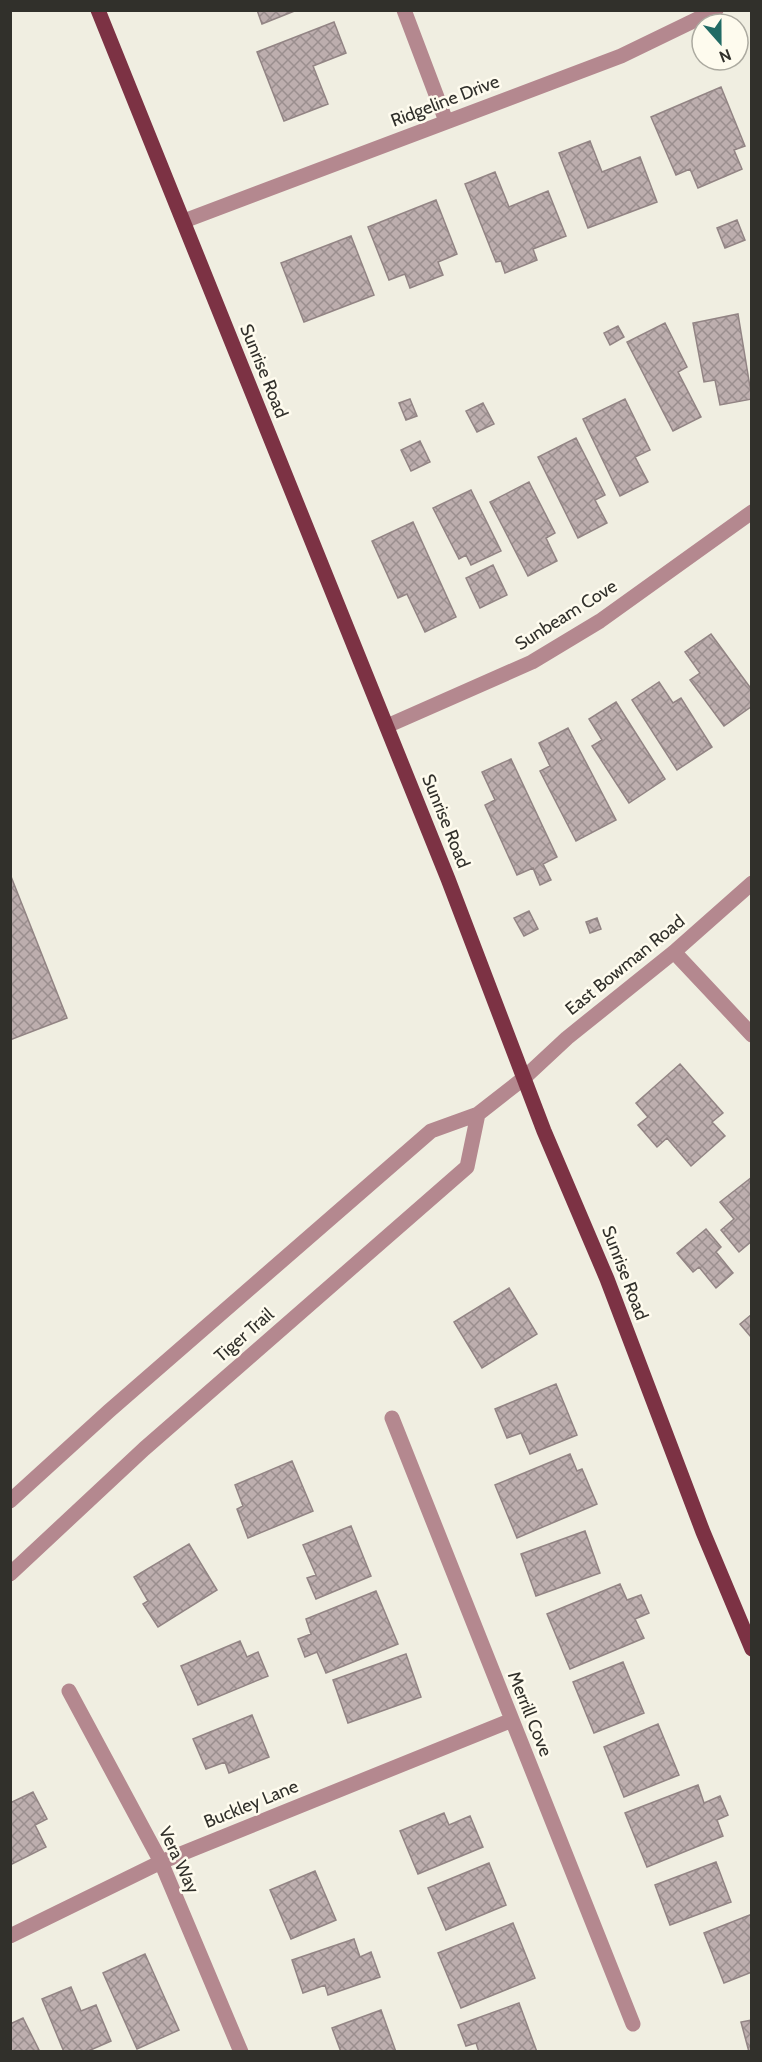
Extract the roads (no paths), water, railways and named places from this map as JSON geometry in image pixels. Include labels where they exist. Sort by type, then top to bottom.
[{"type":"main road","name":"Sunrise Road","points":[[98,10],[387,726],[524,1078],[603,1269],[703,1532],[752,1649]]},
{"type":"street","points":[[404,10],[446,121]]},
{"type":"street","name":"Ridgeline Drive","points":[[184,221],[621,56],[716,10]]},
{"type":"street","name":"Sunbeam Cove","points":[[387,726],[532,662],[600,621],[752,512]]},
{"type":"street","name":"East Bowman Road","points":[[524,1078],[567,1038],[674,952],[752,883]]},
{"type":"street","points":[[674,952],[752,1035]]},
{"type":"street","name":"Tiger Trail","points":[[10,1501],[109,1411],[431,1131],[478,1114],[524,1078]]},
{"type":"street","name":"Tiger Trail","points":[[10,1574],[144,1449],[467,1167],[478,1114]]},
{"type":"street","name":"Merrill Cove","points":[[392,1418],[633,2024]]},
{"type":"street","name":"Vera Way","points":[[69,1691],[161,1862],[241,2052]]},
{"type":"street","name":"Buckley Lane","points":[[10,1936],[161,1862],[512,1720]]}]
